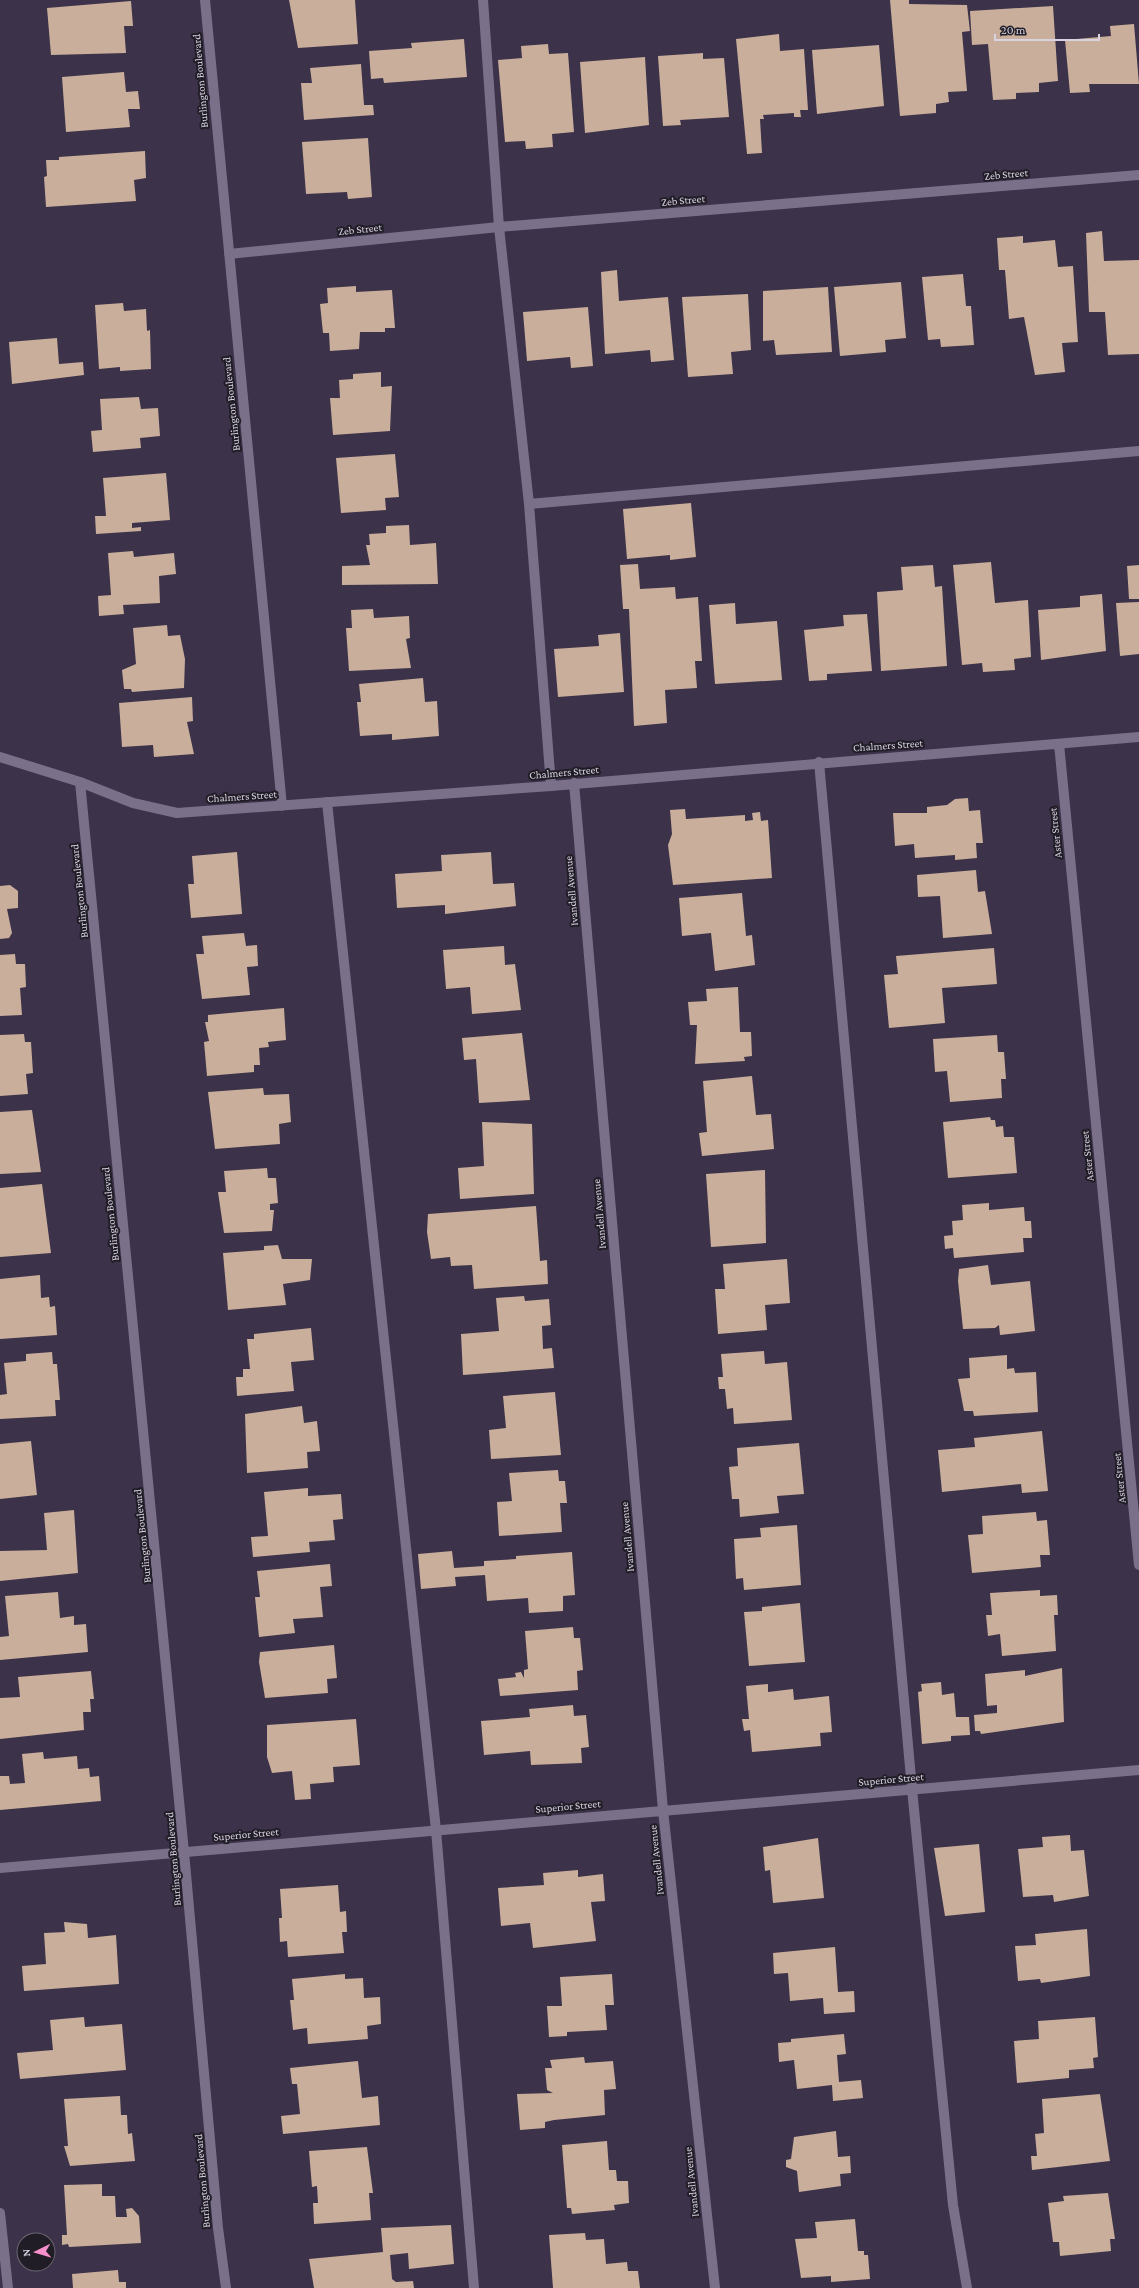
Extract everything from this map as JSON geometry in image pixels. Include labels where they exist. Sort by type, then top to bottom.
[{"type":"street","name":"Burlington Boulevard","points":[[205,0],[282,806]]},
{"type":"street","points":[[483,0],[499,227],[529,504],[551,786]]},
{"type":"street","name":"Zeb Street","points":[[229,254],[499,227],[1139,175]]},
{"type":"street","points":[[529,504],[1139,451]]},
{"type":"street","name":"Chalmers Street","points":[[0,757],[80,782],[133,803],[177,813],[551,786],[820,762],[1139,738]]},
{"type":"street","name":"Aster Street","points":[[1059,744],[1139,1565]]},
{"type":"street","points":[[820,762],[912,1789],[953,2205],[967,2288]]},
{"type":"street","name":"Burlington Boulevard","points":[[80,782],[184,1852],[218,2228],[226,2288]]},
{"type":"street","name":"Ivandell Avenue","points":[[574,783],[663,1810],[715,2288]]},
{"type":"street","points":[[327,802],[436,1830],[474,2288]]},
{"type":"street","name":"Superior Street","points":[[0,1868],[1139,1770]]},
{"type":"street","points":[[0,2213],[8,2288]]},
{"type":"building","points":[[289,0],[355,0],[358,44],[298,48]]},
{"type":"building","points":[[890,0],[909,0],[909,4],[967,5],[970,31],[962,32],[967,91],[948,92],[949,102],[936,104],[936,113],[900,116]]},
{"type":"building","points":[[131,1],[133,26],[124,26],[126,53],[51,55],[47,8]]},
{"type":"building","points":[[1053,6],[1058,81],[1039,83],[1039,92],[1016,93],[1016,99],[993,100],[988,44],[972,45],[970,11]]},
{"type":"building","points":[[1134,24],[1139,84],[1089,84],[1090,92],[1070,93],[1065,40],[1111,36],[1110,26]]},
{"type":"building","points":[[779,34],[780,51],[804,49],[808,110],[800,110],[801,117],[794,117],[794,113],[763,115],[764,119],[760,119],[762,153],[747,154],[736,39]]},
{"type":"building","points":[[464,39],[467,77],[384,83],[383,78],[371,79],[369,51],[412,48],[411,43]]},
{"type":"building","points":[[548,44],[549,54],[568,53],[574,132],[552,134],[553,147],[526,149],[525,141],[505,142],[498,60],[522,58],[521,46]]},
{"type":"building","points":[[879,45],[884,106],[817,114],[812,50]]},
{"type":"building","points":[[703,53],[703,59],[724,58],[729,117],[680,120],[681,125],[663,126],[658,56]]},
{"type":"building","points":[[645,57],[649,125],[585,133],[580,62]]},
{"type":"building","points":[[361,64],[364,105],[373,105],[374,115],[304,120],[301,83],[312,83],[310,68]]},
{"type":"building","points":[[124,72],[126,92],[138,91],[140,109],[128,109],[130,127],[66,132],[62,77]]},
{"type":"building","points":[[368,138],[372,197],[348,199],[347,192],[306,194],[302,142]]},
{"type":"building","points":[[145,151],[146,178],[134,180],[136,201],[46,207],[44,177],[47,176],[46,160],[59,160],[59,157]]},
{"type":"building","points":[[1102,231],[1104,261],[1139,260],[1139,354],[1108,355],[1105,312],[1089,312],[1086,233]]},
{"type":"building","points":[[1023,236],[1023,243],[1055,240],[1058,267],[1073,266],[1078,342],[1062,343],[1065,372],[1035,375],[1024,317],[1009,319],[1005,270],[999,270],[997,238]]},
{"type":"building","points":[[617,270],[619,301],[668,297],[674,360],[651,362],[650,350],[605,354],[601,272]]},
{"type":"building","points":[[963,274],[966,306],[971,306],[974,345],[941,347],[940,339],[928,340],[922,277]]},
{"type":"building","points":[[901,282],[906,338],[885,340],[886,352],[840,356],[834,287]]},
{"type":"building","points":[[356,286],[356,292],[392,290],[395,328],[385,328],[385,332],[360,332],[359,349],[330,351],[329,333],[323,333],[320,304],[328,303],[327,288]]},
{"type":"building","points":[[828,287],[832,352],[776,355],[774,340],[763,341],[763,291]]},
{"type":"building","points":[[748,294],[751,350],[731,352],[733,374],[688,377],[682,297]]},
{"type":"building","points":[[123,303],[124,311],[146,309],[147,331],[150,330],[151,369],[120,371],[120,367],[99,369],[95,305]]},
{"type":"building","points":[[588,307],[593,366],[571,368],[570,357],[527,361],[523,312]]},
{"type":"building","points":[[57,338],[59,364],[83,362],[84,375],[12,384],[9,342]]},
{"type":"building","points":[[381,372],[381,387],[392,386],[390,431],[333,435],[330,398],[340,398],[339,380],[353,379],[353,374]]},
{"type":"building","points":[[139,397],[141,409],[158,408],[160,436],[140,438],[141,448],[93,452],[91,431],[102,430],[100,399]]},
{"type":"building","points":[[395,454],[399,497],[385,498],[386,510],[341,513],[336,458]]},
{"type":"building","points":[[166,473],[170,520],[132,523],[132,528],[141,527],[141,531],[96,534],[95,516],[106,516],[103,478]]},
{"type":"building","points":[[691,503],[696,557],[670,560],[670,555],[627,559],[623,509]]},
{"type":"building","points":[[409,525],[410,545],[436,543],[438,584],[342,585],[342,566],[370,565],[366,545],[370,545],[369,534],[386,533],[386,526]]},
{"type":"building","points":[[133,551],[134,557],[174,553],[176,574],[159,576],[160,603],[123,605],[124,614],[99,616],[98,596],[111,595],[108,553]]},
{"type":"building","points":[[991,562],[995,603],[1028,600],[1031,657],[1014,659],[1015,670],[983,672],[982,663],[962,665],[953,565]]},
{"type":"building","points":[[638,564],[640,589],[675,587],[676,599],[698,597],[702,661],[695,661],[697,688],[665,690],[667,723],[634,726],[629,609],[623,609],[620,565]]},
{"type":"building","points":[[933,565],[935,587],[942,586],[947,666],[881,671],[877,592],[903,590],[901,567]]},
{"type":"building","points":[[1139,565],[1139,599],[1129,599],[1127,566]]},
{"type":"building","points":[[1102,594],[1106,651],[1041,660],[1038,610],[1080,607],[1080,596]]},
{"type":"building","points":[[1139,602],[1139,654],[1120,656],[1116,603]]},
{"type":"building","points":[[735,603],[736,624],[777,621],[782,680],[715,684],[709,605]]},
{"type":"building","points":[[373,609],[374,618],[409,616],[410,638],[406,639],[411,668],[349,671],[346,628],[352,628],[351,610]]},
{"type":"building","points":[[867,614],[872,671],[827,674],[827,680],[809,681],[804,630],[844,626],[843,615]]},
{"type":"building","points":[[167,625],[168,636],[180,635],[185,659],[184,688],[132,692],[131,689],[124,689],[122,670],[136,664],[133,628]]},
{"type":"building","points":[[620,633],[624,692],[558,697],[554,649],[599,646],[598,635]]},
{"type":"building","points":[[423,678],[425,702],[437,701],[439,736],[392,740],[392,734],[360,736],[357,702],[361,702],[359,684]]},
{"type":"building","points":[[192,697],[193,721],[187,722],[194,754],[154,757],[153,745],[122,747],[119,703]]},
{"type":"building","points":[[968,798],[969,811],[980,810],[983,843],[976,843],[977,858],[955,860],[955,855],[915,858],[914,844],[895,846],[893,813],[927,813],[927,807],[947,805],[955,799]]},
{"type":"building","points":[[685,809],[686,819],[745,815],[745,821],[753,820],[752,813],[760,812],[761,821],[768,820],[772,878],[673,885],[668,845],[672,834],[670,810]]},
{"type":"building","points":[[237,852],[242,914],[191,918],[188,884],[194,884],[192,856]]},
{"type":"building","points":[[491,852],[493,884],[514,883],[516,906],[445,914],[445,905],[397,908],[395,874],[442,871],[441,855]]},
{"type":"building","points":[[976,870],[978,892],[985,891],[992,934],[943,938],[940,896],[918,897],[917,875]]},
{"type":"building","points":[[10,885],[18,891],[18,908],[7,909],[12,933],[9,938],[0,939],[0,886]]},
{"type":"building","points":[[742,893],[746,936],[752,935],[755,965],[715,971],[711,933],[682,936],[679,898]]},
{"type":"building","points":[[244,933],[246,946],[257,945],[258,966],[247,967],[250,995],[202,999],[196,954],[204,954],[202,936]]},
{"type":"building","points":[[504,946],[505,965],[515,964],[521,1010],[472,1014],[470,987],[446,989],[443,950]]},
{"type":"building","points":[[994,948],[997,984],[942,988],[945,1023],[889,1028],[884,975],[898,974],[896,956]]},
{"type":"building","points":[[15,954],[16,964],[25,964],[26,987],[20,988],[22,1015],[0,1016],[0,955]]},
{"type":"building","points":[[738,987],[740,1032],[751,1032],[752,1056],[744,1057],[745,1061],[695,1064],[697,1025],[690,1025],[688,1002],[707,1001],[706,989]]},
{"type":"building","points":[[284,1008],[286,1040],[268,1042],[269,1047],[259,1048],[260,1065],[254,1065],[254,1072],[207,1076],[204,1042],[209,1041],[205,1022],[208,1022],[208,1015]]},
{"type":"building","points":[[522,1033],[530,1100],[479,1103],[476,1059],[464,1060],[462,1038]]},
{"type":"building","points":[[24,1034],[25,1042],[31,1042],[33,1073],[26,1074],[28,1094],[0,1096],[0,1035]]},
{"type":"building","points":[[997,1035],[998,1052],[1004,1052],[1006,1079],[1001,1079],[1002,1098],[950,1102],[947,1071],[935,1072],[933,1039]]},
{"type":"building","points":[[752,1076],[756,1115],[771,1114],[774,1149],[702,1156],[699,1133],[707,1132],[703,1081]]},
{"type":"building","points":[[263,1088],[264,1095],[289,1094],[291,1122],[279,1124],[280,1144],[215,1149],[208,1092]]},
{"type":"building","points":[[32,1110],[41,1172],[0,1174],[0,1112]]},
{"type":"building","points":[[990,1117],[991,1120],[995,1120],[996,1127],[1003,1126],[1004,1137],[1014,1137],[1017,1173],[948,1178],[943,1122]]},
{"type":"building","points":[[482,1122],[532,1124],[534,1194],[460,1199],[458,1168],[484,1166]]},
{"type":"building","points":[[267,1168],[268,1178],[276,1178],[278,1203],[270,1204],[270,1210],[274,1210],[272,1231],[224,1233],[218,1192],[226,1192],[224,1171]]},
{"type":"building","points":[[765,1170],[766,1243],[711,1247],[706,1174]]},
{"type":"building","points":[[42,1184],[51,1253],[0,1257],[0,1188]]},
{"type":"building","points":[[989,1203],[989,1210],[1024,1207],[1025,1221],[1031,1221],[1032,1238],[1023,1238],[1024,1252],[954,1258],[953,1248],[945,1249],[944,1236],[953,1235],[952,1221],[963,1220],[962,1205]]},
{"type":"building","points":[[536,1206],[540,1261],[547,1260],[548,1284],[474,1289],[472,1265],[451,1266],[450,1257],[431,1259],[427,1232],[428,1214]]},
{"type":"building","points":[[278,1245],[282,1259],[312,1259],[310,1280],[283,1284],[286,1305],[228,1310],[223,1253],[264,1250],[264,1246]]},
{"type":"building","points":[[787,1259],[790,1303],[765,1305],[767,1330],[718,1334],[715,1289],[725,1289],[723,1264]]},
{"type":"building","points":[[988,1265],[991,1285],[1030,1281],[1035,1331],[1000,1335],[999,1325],[995,1328],[963,1329],[958,1281],[959,1269]]},
{"type":"building","points":[[40,1275],[41,1298],[49,1297],[50,1307],[55,1306],[57,1335],[0,1339],[0,1279]]},
{"type":"building","points":[[524,1296],[525,1301],[549,1299],[551,1325],[542,1326],[543,1349],[552,1348],[554,1368],[463,1375],[461,1334],[499,1331],[496,1298]]},
{"type":"building","points":[[311,1328],[314,1360],[291,1362],[294,1391],[237,1396],[236,1377],[243,1377],[243,1369],[250,1369],[247,1339],[254,1339],[254,1334]]},
{"type":"building","points":[[764,1351],[765,1364],[787,1362],[792,1420],[734,1424],[733,1408],[727,1409],[725,1389],[719,1389],[718,1377],[723,1377],[721,1354]]},
{"type":"building","points":[[52,1352],[53,1364],[57,1364],[60,1400],[55,1400],[56,1416],[0,1419],[0,1395],[7,1394],[4,1363],[26,1361],[26,1354]]},
{"type":"building","points":[[1007,1355],[1007,1369],[1014,1368],[1015,1373],[1036,1372],[1038,1412],[974,1416],[973,1411],[964,1411],[958,1379],[970,1378],[969,1358]]},
{"type":"building","points":[[555,1392],[561,1455],[491,1459],[489,1430],[506,1428],[503,1396]]},
{"type":"building","points":[[302,1406],[304,1423],[317,1421],[320,1451],[307,1452],[308,1468],[247,1473],[245,1414]]},
{"type":"building","points":[[1042,1431],[1048,1491],[1022,1493],[1021,1484],[942,1492],[938,1450],[975,1447],[974,1438]]},
{"type":"building","points":[[31,1441],[37,1495],[0,1499],[0,1444]]},
{"type":"building","points":[[799,1443],[804,1494],[777,1496],[779,1513],[740,1517],[739,1499],[732,1499],[729,1467],[738,1466],[737,1448]]},
{"type":"building","points":[[558,1470],[559,1481],[565,1481],[567,1503],[560,1503],[562,1532],[499,1536],[497,1502],[512,1501],[509,1473]]},
{"type":"building","points":[[308,1488],[308,1496],[341,1494],[343,1519],[333,1520],[335,1540],[309,1542],[310,1552],[253,1557],[251,1537],[268,1536],[264,1492]]},
{"type":"building","points":[[74,1510],[78,1573],[0,1581],[0,1551],[47,1550],[44,1513]]},
{"type":"building","points":[[1036,1512],[1037,1521],[1047,1520],[1050,1555],[1040,1555],[1041,1567],[972,1573],[968,1535],[983,1534],[982,1516]]},
{"type":"building","points":[[797,1525],[801,1585],[744,1590],[743,1578],[736,1579],[734,1539],[761,1537],[760,1528]]},
{"type":"building","points":[[452,1551],[454,1568],[484,1566],[484,1561],[516,1559],[516,1556],[572,1552],[575,1595],[563,1596],[563,1611],[529,1613],[528,1598],[487,1601],[485,1575],[455,1577],[456,1586],[421,1589],[418,1554]]},
{"type":"building","points":[[330,1564],[332,1586],[320,1587],[323,1617],[293,1619],[295,1633],[259,1637],[255,1597],[260,1597],[257,1571]]},
{"type":"building","points":[[1040,1590],[1040,1596],[1057,1595],[1058,1615],[1054,1615],[1056,1651],[1002,1656],[1000,1634],[988,1636],[986,1615],[992,1615],[990,1593]]},
{"type":"building","points":[[58,1592],[60,1618],[74,1616],[74,1625],[86,1624],[88,1652],[0,1660],[0,1637],[9,1636],[5,1596]]},
{"type":"building","points":[[800,1603],[805,1662],[749,1666],[744,1612],[762,1611],[762,1607]]},
{"type":"building","points":[[573,1627],[574,1638],[580,1638],[583,1670],[577,1671],[578,1690],[500,1696],[498,1679],[516,1677],[515,1673],[521,1672],[524,1678],[524,1670],[528,1669],[525,1631]]},
{"type":"building","points":[[334,1645],[337,1678],[327,1679],[328,1693],[265,1698],[259,1662],[260,1652]]},
{"type":"building","points":[[1062,1668],[1064,1722],[981,1734],[980,1731],[975,1731],[974,1715],[997,1713],[997,1705],[987,1706],[985,1674],[1025,1670],[1025,1676]]},
{"type":"building","points":[[91,1671],[94,1699],[90,1699],[91,1712],[83,1712],[84,1730],[0,1739],[0,1698],[20,1697],[18,1677]]},
{"type":"building","points":[[941,1682],[942,1695],[954,1693],[956,1717],[969,1717],[970,1735],[951,1736],[951,1741],[922,1744],[918,1692],[922,1691],[921,1684]]},
{"type":"building","points":[[768,1684],[768,1692],[793,1689],[794,1700],[829,1696],[832,1732],[820,1733],[821,1746],[752,1752],[750,1730],[744,1731],[742,1719],[749,1719],[746,1686]]},
{"type":"building","points":[[573,1705],[574,1716],[586,1715],[589,1747],[581,1748],[582,1763],[531,1765],[530,1751],[484,1755],[481,1721],[530,1717],[529,1709]]},
{"type":"building","points":[[356,1719],[360,1765],[333,1767],[334,1782],[310,1784],[311,1799],[295,1800],[292,1771],[272,1773],[267,1757],[267,1725]]},
{"type":"building","points":[[43,1752],[44,1759],[77,1756],[78,1769],[89,1768],[90,1777],[99,1776],[101,1801],[0,1810],[0,1776],[9,1776],[10,1784],[25,1783],[22,1754]]},
{"type":"building","points":[[1070,1835],[1071,1851],[1084,1850],[1089,1896],[1054,1902],[1053,1895],[1023,1897],[1018,1849],[1043,1847],[1042,1837]]},
{"type":"building","points":[[818,1838],[824,1898],[773,1903],[770,1870],[765,1871],[763,1847]]},
{"type":"building","points":[[979,1844],[985,1912],[945,1916],[934,1848]]},
{"type":"building","points":[[578,1870],[578,1877],[603,1874],[605,1901],[591,1902],[596,1941],[533,1948],[530,1923],[501,1926],[498,1888],[544,1885],[543,1873]]},
{"type":"building","points":[[338,1885],[340,1912],[346,1911],[347,1932],[342,1932],[344,1953],[288,1957],[287,1941],[280,1942],[279,1918],[282,1918],[280,1889]]},
{"type":"building","points":[[64,1922],[87,1924],[88,1938],[116,1935],[119,1984],[24,1991],[22,1966],[46,1964],[44,1933],[65,1932]]},
{"type":"building","points":[[1087,1929],[1090,1976],[1041,1983],[1040,1979],[1018,1981],[1015,1946],[1036,1945],[1035,1934]]},
{"type":"building","points":[[835,1947],[838,1992],[854,1991],[855,2012],[824,2014],[823,1998],[790,2001],[788,1973],[774,1974],[773,1953]]},
{"type":"building","points":[[345,1974],[345,1979],[363,1978],[364,1998],[380,1997],[381,2024],[367,2026],[368,2039],[308,2044],[307,2028],[293,2030],[290,2000],[294,2000],[292,1979]]},
{"type":"building","points":[[612,1974],[614,2005],[605,2005],[607,2030],[567,2032],[567,2036],[549,2037],[547,2006],[562,2006],[560,1977]]},
{"type":"building","points":[[84,2017],[85,2027],[122,2024],[126,2070],[20,2079],[17,2053],[53,2050],[50,2020]]},
{"type":"building","points":[[1095,2017],[1098,2057],[1093,2058],[1094,2068],[1069,2070],[1069,2078],[1017,2083],[1014,2041],[1039,2039],[1038,2021]]},
{"type":"building","points":[[844,2034],[846,2054],[837,2055],[839,2082],[861,2080],[863,2098],[833,2101],[832,2085],[797,2089],[794,2060],[779,2062],[778,2043],[791,2042],[791,2039]]},
{"type":"building","points":[[584,2057],[585,2063],[613,2061],[616,2089],[604,2090],[605,2115],[554,2120],[545,2122],[545,2128],[520,2130],[517,2094],[553,2093],[547,2090],[545,2068],[552,2068],[550,2060]]},
{"type":"building","points":[[358,2061],[362,2098],[378,2096],[380,2125],[283,2134],[281,2116],[300,2114],[297,2084],[292,2084],[290,2068]]},
{"type":"building","points":[[1100,2094],[1110,2161],[1032,2170],[1031,2156],[1037,2156],[1035,2134],[1044,2133],[1042,2099]]},
{"type":"building","points":[[120,2096],[121,2115],[127,2115],[128,2134],[132,2133],[135,2161],[70,2166],[64,2146],[68,2146],[64,2099]]},
{"type":"building","points":[[836,2131],[838,2157],[850,2156],[851,2173],[840,2174],[841,2186],[799,2192],[797,2171],[786,2167],[786,2160],[791,2159],[794,2137]]},
{"type":"building","points":[[607,2141],[609,2170],[616,2170],[617,2181],[628,2181],[629,2203],[614,2205],[615,2210],[572,2214],[571,2208],[567,2208],[562,2145]]},
{"type":"building","points":[[367,2147],[373,2193],[369,2193],[371,2220],[314,2224],[313,2203],[318,2203],[317,2186],[312,2187],[309,2151]]},
{"type":"building","points":[[102,2184],[102,2196],[115,2196],[116,2217],[127,2217],[126,2209],[132,2208],[139,2216],[141,2243],[69,2247],[68,2244],[62,2245],[62,2235],[67,2235],[64,2185]]},
{"type":"building","points":[[1108,2193],[1115,2239],[1110,2239],[1111,2251],[1060,2256],[1059,2242],[1053,2242],[1048,2203],[1064,2201],[1063,2196]]},
{"type":"building","points":[[855,2219],[858,2251],[864,2251],[864,2255],[868,2255],[870,2279],[831,2282],[831,2276],[801,2278],[795,2239],[817,2238],[815,2222]]},
{"type":"building","points":[[451,2225],[454,2264],[409,2269],[408,2253],[390,2255],[392,2279],[396,2282],[413,2281],[414,2288],[314,2288],[309,2259],[383,2252],[381,2228]]},
{"type":"building","points":[[585,2233],[586,2240],[604,2239],[606,2264],[627,2262],[628,2271],[638,2271],[640,2288],[553,2288],[549,2235]]},
{"type":"building","points":[[118,2270],[119,2282],[126,2282],[126,2288],[73,2288],[72,2274]]}]
